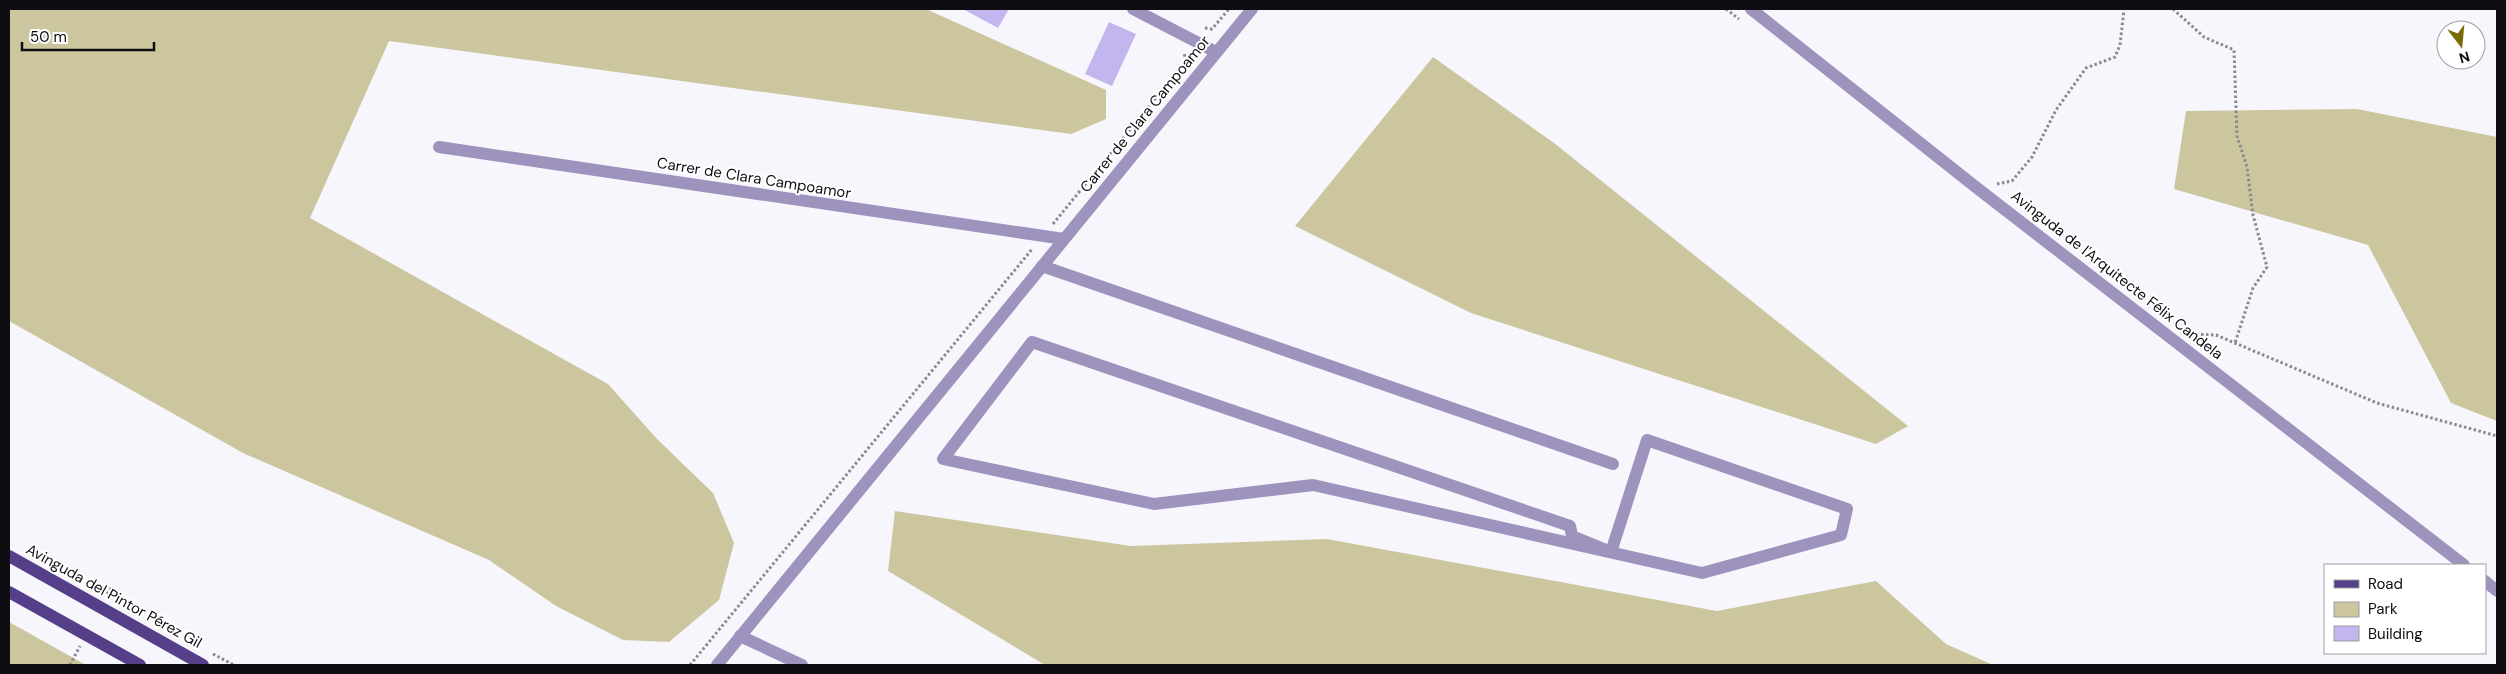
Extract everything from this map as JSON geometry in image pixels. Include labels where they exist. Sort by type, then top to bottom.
[{"type":"main road","name":"Avinguda del Pintor Pérez Gil","points":[[9,556],[203,665]]},
{"type":"main road","points":[[9,592],[140,665]]},
{"type":"street","points":[[1133,9],[1216,52]]},
{"type":"street","name":"Carrer de Clara Campoamor","points":[[718,665],[1252,9]]},
{"type":"street","name":"Avinguda de l'Arquitecte Félix Candela","points":[[1751,9],[1977,188],[2463,564]]},
{"type":"street","name":"Carrer de Clara Campoamor","points":[[439,147],[1064,239]]},
{"type":"street","points":[[1042,266],[1612,464]]},
{"type":"street","points":[[1032,342],[1570,526],[1572,536],[1611,552],[1647,440],[1847,509],[1842,535],[1702,573],[1313,485],[1154,504],[943,459],[1032,342]]},
{"type":"street","points":[[2486,582],[2497,591]]},
{"type":"street","points":[[740,636],[802,665]]},
{"type":"path","points":[[690,665],[1186,61],[1183,49],[1198,27],[1212,29],[1229,9]]},
{"type":"path","points":[[1977,188],[2012,181],[2032,157],[2056,110],[2086,68],[2115,57],[2120,45],[2124,9]]},
{"type":"path","points":[[2173,9],[2204,37],[2234,50],[2237,136],[2247,167],[2253,215],[2267,267],[2253,288],[2235,343]]},
{"type":"path","points":[[2166,334],[2216,335],[2377,403],[2497,436]]},
{"type":"green space","points":[[9,9],[926,9],[1106,90],[1106,119],[1071,134],[389,41],[310,218],[608,384],[657,439],[713,493],[734,543],[719,600],[669,642],[623,640],[556,606],[489,560],[243,453],[9,321]]},
{"type":"green space","points":[[1433,57],[1554,143],[1908,426],[1876,444],[1471,313],[1295,226]]},
{"type":"green space","points":[[2357,109],[2497,137],[2497,421],[2451,403],[2368,245],[2174,189],[2186,111]]},
{"type":"green space","points":[[895,511],[1131,546],[1327,539],[1717,611],[1876,581],[1946,644],[1993,665],[1045,665],[888,571]]},
{"type":"green space","points":[[9,622],[86,665],[9,665]]},
{"type":"building","points":[[963,9],[1009,9],[998,28]]},
{"type":"building","points":[[1109,22],[1136,34],[1112,86],[1085,74]]}]
